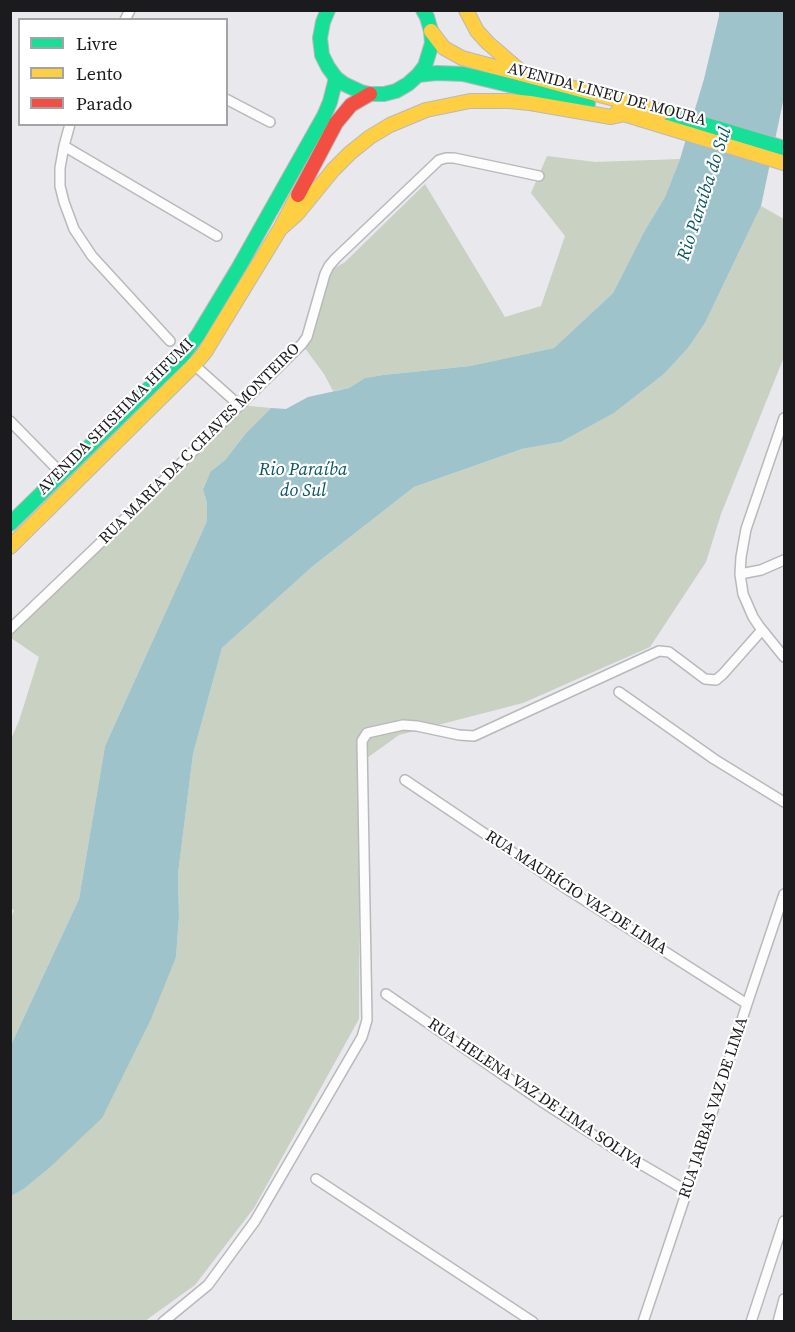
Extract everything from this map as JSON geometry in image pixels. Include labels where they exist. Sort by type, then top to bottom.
[{"type":"street","points":[[328,10],[320,38],[322,55],[336,78],[352,89],[370,94],[396,91],[408,84],[425,66],[432,43],[431,31],[423,10]]},
{"type":"street","points":[[466,10],[483,37],[517,68],[520,74]]},
{"type":"street","name":"AVENIDA LINEU DE MOURA","points":[[431,31],[444,48],[454,55],[645,114],[784,163]]},
{"type":"street","name":"AVENIDA LINEU DE MOURA","points":[[418,75],[437,72],[463,74],[625,114],[645,114]]},
{"type":"street","name":"AVENIDA SHISHIMA HIFUMI","points":[[10,524],[183,355],[198,335],[324,116],[336,78]]},
{"type":"street","name":"AVENIDA SHISHIMA HIFUMI","points":[[10,547],[205,352],[280,229],[336,123],[351,105],[370,94]]},
{"type":"street","points":[[228,100],[270,122]]},
{"type":"street","points":[[280,229],[297,214],[327,176],[350,153],[390,125],[426,110],[470,101],[509,101],[611,117],[625,114]]},
{"type":"street","points":[[645,114],[784,148]]},
{"type":"street","points":[[69,126],[60,168],[60,186],[74,229],[92,256],[170,341]]},
{"type":"street","points":[[64,146],[217,236]]},
{"type":"street","name":"RUA MARIA DA C CHAVES MONTEIRO","points":[[10,629],[302,344],[307,337],[329,266],[439,160],[454,158],[539,176]]},
{"type":"street","points":[[183,355],[239,405]]},
{"type":"street","points":[[784,418],[746,529],[740,574],[743,594],[753,617],[784,657]]},
{"type":"street","points":[[10,422],[62,474]]},
{"type":"street","points":[[740,574],[761,570],[784,560]]},
{"type":"street","points":[[163,1322],[208,1285],[255,1221],[362,1037],[367,1020],[362,741],[367,733],[403,725],[474,736],[659,651],[669,652],[705,679],[716,680],[762,630]]},
{"type":"street","points":[[619,692],[714,759],[784,802]]},
{"type":"street","name":"RUA MAURÍCIO VAZ DE LIMA","points":[[405,780],[570,891],[747,1004]]},
{"type":"street","name":"RUA JARBAS VAZ DE LIMA","points":[[642,1322],[784,894]]},
{"type":"street","name":"RUA HELENA VAZ DE LIMA SOLIVA","points":[[386,994],[544,1103],[633,1160],[687,1191]]},
{"type":"street","points":[[316,1179],[533,1322]]},
{"type":"street","points":[[751,1322],[784,1221]]},
{"type":"street","points":[[778,1322],[784,1299]]},
{"type":"green space","points":[[547,156],[595,162],[680,159],[665,197],[613,293],[554,348],[470,366],[365,378],[349,388],[333,391],[324,374],[302,344],[325,274],[345,262],[425,184],[505,317],[541,306],[565,236],[531,193]]},
{"type":"green space","points":[[761,206],[784,219],[784,357],[721,514],[706,562],[650,647],[523,703],[399,735],[360,763],[359,1019],[254,1208],[195,1285],[145,1321],[11,1322],[11,1196],[22,1190],[176,957],[179,917],[178,874],[193,754],[222,648],[313,566],[414,487],[522,449],[561,442],[614,413],[664,374],[688,348],[705,323]]},
{"type":"green space","points":[[239,405],[271,408],[247,432],[225,460],[212,470],[203,488],[207,503],[207,521],[105,746],[79,899],[11,1045],[10,921],[14,910],[10,908],[11,739],[39,657],[11,638],[11,629]]},
{"type":"water","name":"Rio Paraíba do Sul","points":[[719,11],[784,11],[784,82],[783,102],[761,206],[705,323],[688,348],[664,374],[614,413],[561,442],[522,449],[414,487],[313,566],[222,648],[193,754],[178,874],[179,917],[176,957],[151,1019],[102,1118],[49,1168],[11,1196],[11,1045],[79,899],[105,746],[207,521],[207,503],[203,489],[211,471],[225,460],[247,432],[271,408],[286,409],[308,397],[349,388],[365,378],[470,366],[554,348],[613,293],[665,197],[680,159],[704,79]]},
{"type":"traffic: fast","points":[[328,10],[320,38],[322,55],[336,78],[344,84],[370,94],[396,91],[408,84],[425,66],[432,43],[431,31],[423,10]]},
{"type":"traffic: fast","points":[[418,75],[463,74],[588,104]]},
{"type":"traffic: fast","points":[[10,524],[183,355],[198,335],[324,116],[336,78]]},
{"type":"traffic: fast","points":[[663,112],[784,148]]},
{"type":"traffic: slow","points":[[466,10],[477,31],[521,74]]},
{"type":"traffic: slow","points":[[431,31],[444,48],[462,58],[663,112]]},
{"type":"traffic: slow","points":[[280,229],[297,214],[350,153],[390,125],[426,110],[470,101],[509,101],[611,117],[625,114]]},
{"type":"traffic: slow","points":[[617,112],[784,163]]},
{"type":"traffic: slow","points":[[10,547],[205,352],[280,229],[298,195]]},
{"type":"traffic: jam","points":[[298,195],[336,123],[351,105],[370,94]]}]
